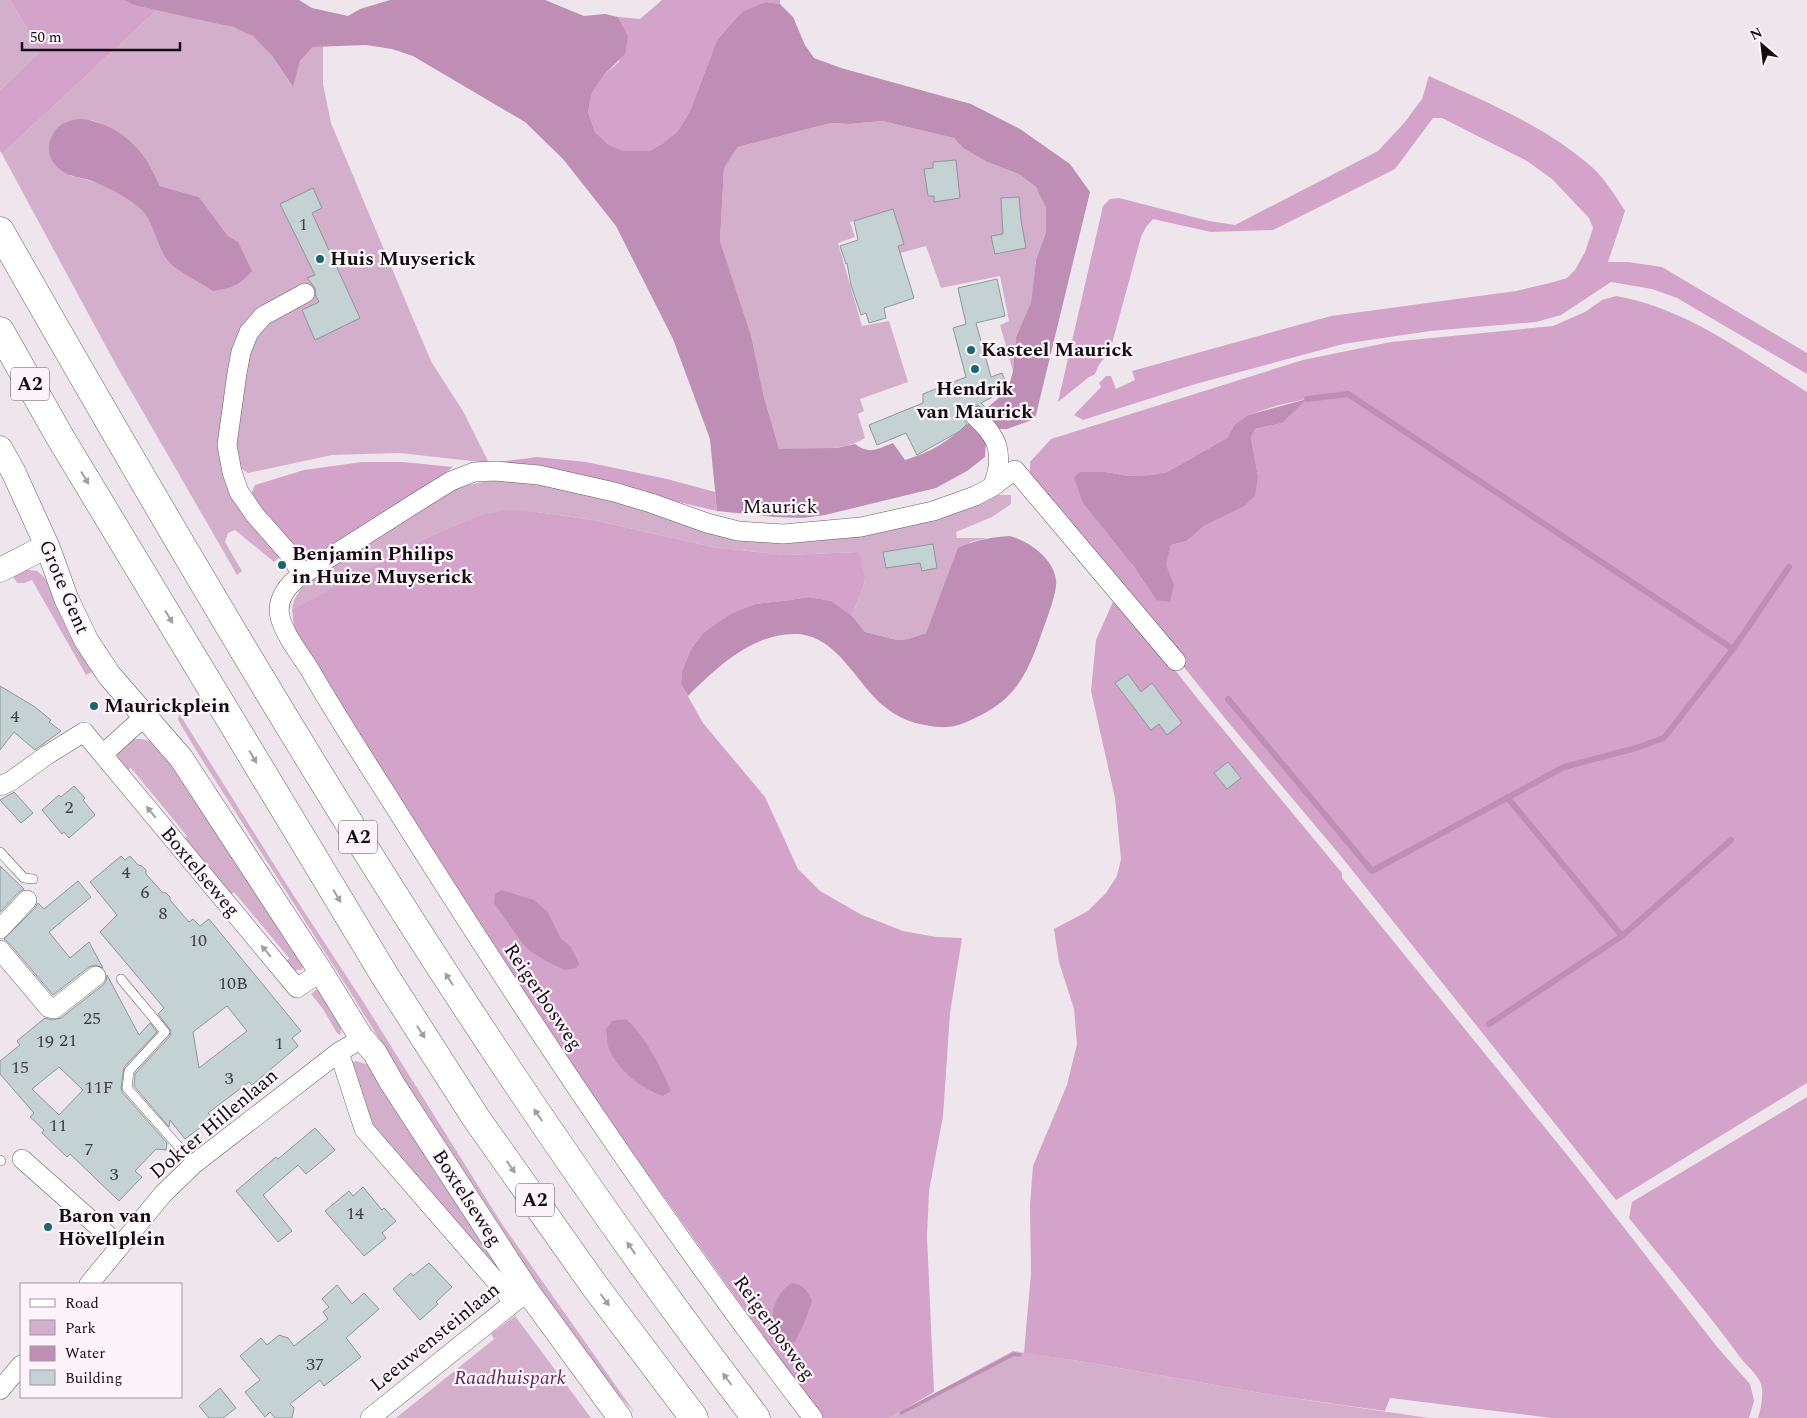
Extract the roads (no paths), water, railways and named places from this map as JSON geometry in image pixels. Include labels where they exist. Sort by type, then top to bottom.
[{"type":"highway","name":"A2","points":[[0,231],[157,506],[298,741],[419,934],[522,1090],[639,1261],[756,1418]]},
{"type":"highway","name":"A2","points":[[0,331],[60,437],[380,968],[476,1118],[594,1285],[694,1418]]},
{"type":"highway","name":"A2","points":[[0,347],[60,437]]},
{"type":"street","points":[[296,578],[291,556],[255,515],[239,492],[232,472],[227,445],[241,352],[250,332],[263,316],[305,293]]},
{"type":"street","points":[[975,416],[992,435],[999,462],[998,475],[992,486]]},
{"type":"street","name":"Grote Gent","points":[[0,448],[14,471],[48,548],[66,598],[86,640],[109,675],[145,716]]},
{"type":"street","name":"Maurick","points":[[296,578],[451,481],[474,472],[495,471],[539,475],[614,492],[707,523],[738,531],[783,534],[881,524],[934,511],[975,496],[1015,470],[1176,661]]},
{"type":"street","points":[[0,570],[37,551],[48,548]]},
{"type":"street","name":"Reigerbosweg","points":[[296,578],[280,600],[280,616],[287,632],[334,711],[495,966],[581,1094],[695,1258],[813,1418]]},
{"type":"street","points":[[103,754],[145,716]]},
{"type":"street","name":"Boxtelseweg","points":[[145,716],[181,758],[363,1038],[375,1053],[521,1297]]},
{"type":"street","name":"Boxtelseweg","points":[[0,786],[11,781],[47,755],[84,732],[297,988],[321,972]]},
{"type":"street","points":[[0,929],[27,900]]},
{"type":"street","points":[[0,950],[49,1008],[54,1009],[96,976]]},
{"type":"street","name":"Dokter Hillenlaan","points":[[89,1283],[163,1194],[194,1164],[339,1052],[363,1038]]},
{"type":"street","name":"Boxtelseweg","points":[[339,1052],[364,1128],[521,1297],[620,1418]]},
{"type":"street","points":[[22,1159],[120,1246]]},
{"type":"street","name":"Leeuwensteinlaan","points":[[370,1418],[521,1297]]},
{"type":"street","points":[[0,1390],[20,1366]]},
{"type":"lane","points":[[0,852],[24,878],[33,879]]},
{"type":"lane","points":[[121,979],[165,1032],[129,1071],[127,1088],[194,1164]]},
{"type":"water","points":[[124,0],[299,0],[312,8],[348,16],[360,9],[390,0],[545,0],[584,16],[605,14],[618,17],[628,35],[625,54],[604,75],[592,93],[588,112],[595,132],[609,145],[624,151],[649,151],[662,144],[678,131],[690,111],[717,40],[744,11],[766,2],[780,4],[793,17],[805,45],[814,58],[841,68],[971,104],[1020,129],[1070,164],[1090,192],[1035,419],[1007,429],[997,429],[981,413],[1008,390],[1013,371],[1016,337],[1031,302],[1036,260],[1046,232],[1046,208],[1036,187],[1019,174],[987,162],[963,148],[954,138],[882,121],[849,124],[831,123],[738,147],[724,168],[720,241],[751,335],[764,397],[779,449],[837,448],[855,444],[865,449],[874,450],[893,443],[905,460],[940,445],[971,421],[986,440],[985,457],[967,471],[936,488],[825,515],[803,518],[775,517],[717,511],[710,439],[673,339],[616,226],[563,159],[525,122],[413,56],[392,49],[366,45],[313,47],[300,61],[293,87],[272,56],[253,36],[233,27],[133,5]]},
{"type":"water","points":[[80,119],[107,126],[123,135],[146,159],[160,186],[199,197],[228,236],[238,242],[252,271],[234,286],[213,291],[168,261],[146,215],[137,205],[105,187],[70,175],[59,169],[50,154],[49,148],[52,136],[57,128],[64,123]]},
{"type":"water","points":[[1307,399],[1282,423],[1255,429],[1251,438],[1258,476],[1255,496],[1243,507],[1204,526],[1187,541],[1171,545],[1166,565],[1174,585],[1170,602],[1156,600],[1132,564],[1083,503],[1074,478],[1080,472],[1106,472],[1129,476],[1167,472],[1227,438],[1235,424],[1248,415]]},
{"type":"water","points":[[1010,536],[1025,542],[1046,558],[1054,572],[1056,580],[1055,592],[1040,638],[1023,677],[998,705],[973,719],[955,726],[944,727],[920,724],[904,719],[890,711],[875,697],[846,663],[824,643],[811,637],[797,634],[781,635],[751,645],[723,664],[688,696],[681,684],[682,671],[691,649],[704,632],[730,614],[755,604],[809,597],[832,601],[852,616],[865,632],[897,640],[908,639],[926,633],[958,548],[983,539]]},
{"type":"water","points":[[502,890],[534,900],[548,912],[561,938],[571,947],[579,964],[576,968],[565,970],[530,951],[522,943],[494,903],[495,894]]},
{"type":"water","points":[[626,1019],[640,1034],[662,1072],[671,1091],[663,1096],[646,1088],[630,1077],[617,1062],[608,1046],[606,1029],[612,1021]]},
{"type":"water","points":[[792,1283],[805,1289],[812,1301],[795,1342],[788,1344],[775,1331],[772,1319],[779,1295]]},
{"type":"water","points":[[1014,1352],[1022,1354],[1021,1357],[1014,1356],[901,1415],[899,1412]]},
{"type":"waterway","points":[[1228,699],[1372,871],[1564,767],[1636,748],[1664,738],[1733,649],[1348,394],[1307,399]]},
{"type":"waterway","points":[[1733,649],[1789,567]]},
{"type":"waterway","points":[[1489,1024],[1622,936],[1507,797]]},
{"type":"waterway","points":[[1622,936],[1731,840]]},
{"type":"place","name":"Huis Muyserick","points":[[320,259]]},
{"type":"place","name":"Kasteel Maurick","points":[[971,350]]},
{"type":"place","name":"Hendrik van Maurick","points":[[975,369]]},
{"type":"place","name":"Benjamin Philips in Huize Muyserick","points":[[282,565]]},
{"type":"place","name":"Maurickplein","points":[[94,706]]},
{"type":"place","name":"Baron van Hövellplein","points":[[48,1227]]},
{"type":"park label","name":"Raadhuispark","points":[[510,1378]]}]
